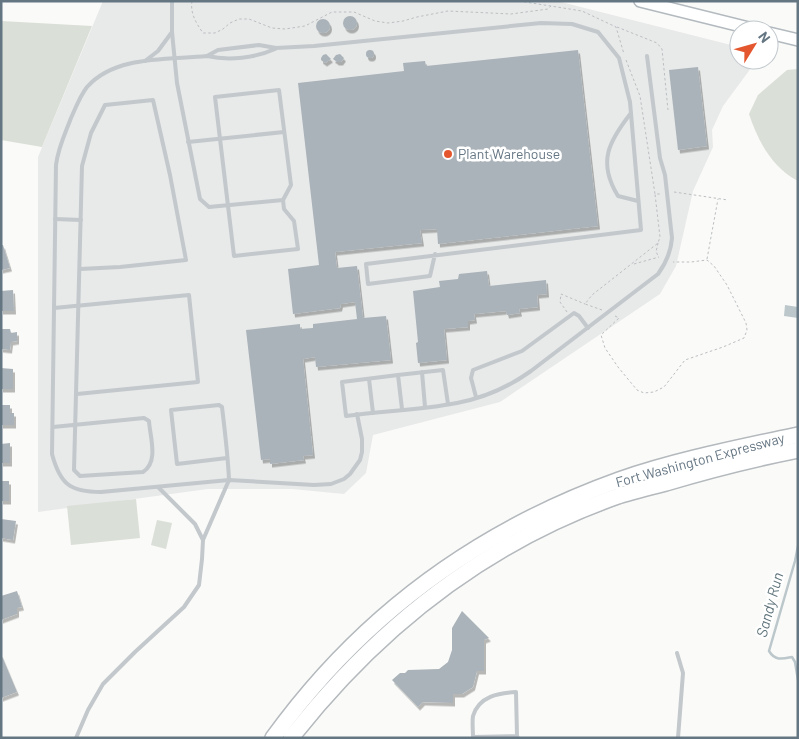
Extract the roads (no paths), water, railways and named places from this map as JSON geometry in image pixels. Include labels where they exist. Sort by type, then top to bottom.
[{"type":"highway","name":"Fort Washington Expressway","points":[[273,738],[314,685],[361,636],[416,588],[484,543],[547,510],[620,480],[667,466],[798,435]]},
{"type":"highway","name":"Fort Washington Expressway","points":[[291,738],[323,698],[388,632],[448,584],[502,549],[560,520],[619,496],[707,471],[798,450]]},
{"type":"street","points":[[640,1],[729,23]]},
{"type":"street","points":[[779,35],[798,40]]},
{"type":"lane","points":[[172,1],[174,59],[200,199],[208,207],[283,200]]},
{"type":"lane","points":[[207,56],[218,50],[259,45],[276,48],[524,25],[572,24],[598,32],[619,58],[630,102],[641,230],[435,254],[366,264],[368,284],[430,276],[435,254]]},
{"type":"lane","points":[[145,61],[158,51],[172,32]]},
{"type":"lane","points":[[276,48],[262,54],[221,60],[207,56],[122,64],[108,71],[87,88],[78,101],[58,151],[56,165],[52,454],[61,477],[70,486],[83,492],[230,480],[324,485],[338,482],[350,474],[360,460],[362,439],[358,414]]},
{"type":"lane","points":[[448,404],[443,370],[342,382],[346,416],[458,403],[493,392],[522,377],[609,313],[658,274],[667,260],[672,238],[647,56]]},
{"type":"lane","points":[[279,90],[291,185],[283,200],[284,209],[294,221],[298,249],[234,256],[220,139],[215,97],[279,90]]},
{"type":"lane","points":[[53,427],[76,425],[144,418],[149,420],[152,461],[143,472],[80,476],[74,470],[76,425],[77,394],[82,166],[91,133],[105,105],[153,100],[186,260],[80,269]]},
{"type":"lane","points":[[631,113],[618,129],[608,149],[608,168],[611,184],[618,196],[638,201]]},
{"type":"lane","points":[[188,142],[284,132]]},
{"type":"lane","points":[[55,219],[81,220]]},
{"type":"lane","points":[[54,308],[189,295],[198,382],[77,394]]},
{"type":"lane","points":[[476,397],[471,378],[473,370],[522,351],[574,313],[579,316],[588,328]]},
{"type":"lane","points":[[422,372],[424,406]]},
{"type":"lane","points":[[398,375],[402,409]]},
{"type":"lane","points":[[369,379],[373,412]]},
{"type":"lane","points":[[76,738],[88,710],[103,684],[184,607],[199,585],[203,540],[230,480],[228,458],[222,407],[219,405],[171,410],[177,464],[228,458]]},
{"type":"lane","points":[[158,487],[195,524],[203,540]]},
{"type":"lane","points":[[677,653],[683,673],[678,738]]},
{"type":"lane","points":[[516,692],[517,737],[473,737],[473,717],[478,706],[497,693],[516,692]]},
{"type":"waterway","name":"Sandy Run","points":[[798,546],[769,651],[776,658],[792,657],[795,662],[798,680]]},
{"type":"place","name":"Plant Warehouse","points":[[448,154]]}]
